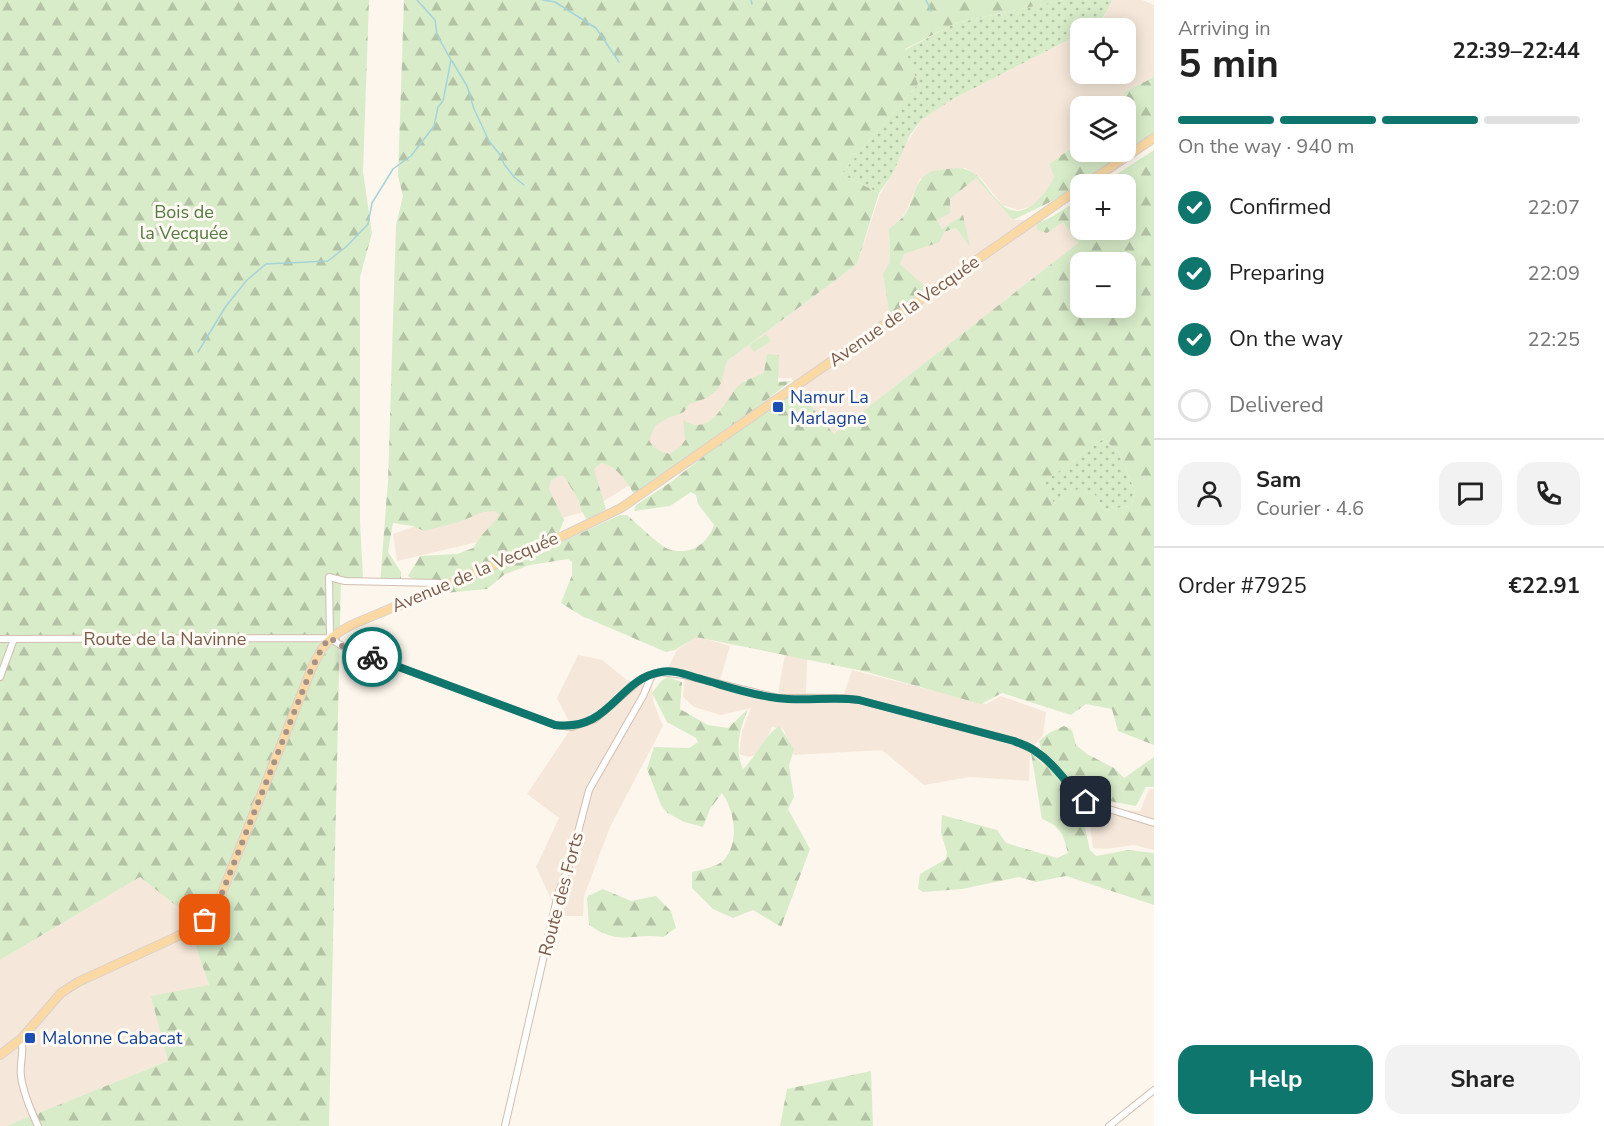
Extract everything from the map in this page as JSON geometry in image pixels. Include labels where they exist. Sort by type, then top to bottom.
[{"type":"main road","points":[[1101,174],[1154,138]]},
{"type":"main road","name":"Avenue de la Vecquée","points":[[0,1054],[21,1038],[61,993],[78,982],[193,928],[205,920],[214,908],[233,868],[311,670],[323,646],[330,638],[350,626],[563,536],[621,508],[1070,195]]},
{"type":"street","points":[[444,586],[438,583],[345,581],[329,577],[330,638],[342,646],[555,725],[572,727],[595,719],[632,686],[660,672],[676,673],[778,698],[859,700],[1014,741],[1036,751],[1086,802],[1154,823]]},
{"type":"street","name":"Route de la Navinne","points":[[0,639],[330,638]]},
{"type":"street","points":[[0,677],[14,639]]},
{"type":"street","name":"Route des Forts","points":[[505,1126],[558,894],[570,863],[589,790],[643,696],[652,675]]},
{"type":"street","points":[[21,1038],[23,1089],[38,1126]]},
{"type":"street","points":[[1109,1126],[1154,1090]]},
{"type":"shaded area","points":[[1112,0],[1142,0],[1154,5],[1154,77],[1125,92],[1124,96],[1070,96],[1070,149],[1049,164],[1054,177],[1048,191],[1035,205],[1019,210],[1002,205],[981,178],[966,168],[920,179],[905,214],[889,229],[890,262],[899,264],[904,254],[940,242],[944,232],[956,228],[969,245],[962,216],[942,229],[937,220],[949,199],[976,178],[1013,220],[1062,221],[1070,232],[1070,240],[1076,240],[1078,243],[834,434],[797,389],[791,378],[745,380],[716,427],[590,510],[482,541],[397,561],[393,534],[534,485],[727,361],[857,264],[880,194],[892,175],[904,147],[922,119],[938,107],[1070,39],[1070,84],[1136,84],[1136,18],[1103,18]]},
{"type":"shaded area","points":[[696,636],[730,646],[720,680],[737,686],[778,694],[785,654],[807,659],[806,693],[844,694],[852,670],[986,704],[1001,696],[1046,712],[1043,735],[1030,750],[1029,781],[970,777],[924,785],[882,750],[794,755],[783,729],[772,727],[760,754],[748,757],[739,754],[742,731],[751,708],[721,715],[694,707],[683,697],[685,673],[668,668],[677,650]]},
{"type":"shaded area","points":[[578,655],[602,660],[627,680],[652,686],[653,701],[663,726],[610,827],[584,896],[583,916],[559,916],[536,867],[559,818],[527,794],[572,727],[557,698]]},
{"type":"shaded area","points":[[1149,789],[1154,789],[1154,850],[1134,845],[1106,849],[1093,848],[1089,817],[1102,808],[1140,811]]},
{"type":"shaded area","points":[[140,877],[184,912],[209,985],[168,1061],[6,1126],[0,1126],[0,960]]},
{"type":"green space","name":"Bois de la Vecquée","points":[[0,0],[369,0],[363,172],[372,233],[360,277],[360,522],[363,578],[341,578],[329,1126],[6,1126],[168,1061],[151,996],[209,985],[184,912],[140,877],[0,960]]},
{"type":"green space","points":[[404,0],[1063,0],[956,23],[905,49],[918,84],[841,174],[879,193],[857,264],[727,361],[717,390],[707,398],[689,404],[684,412],[655,426],[649,440],[655,448],[670,454],[681,446],[686,439],[683,420],[702,425],[716,416],[738,386],[764,373],[767,354],[779,355],[778,382],[791,381],[705,448],[636,497],[617,471],[601,463],[594,469],[606,509],[587,520],[564,476],[551,480],[549,489],[564,520],[559,532],[540,542],[444,580],[426,582],[408,576],[420,556],[457,554],[473,548],[500,515],[494,511],[483,512],[459,522],[424,531],[413,526],[393,523],[388,552],[401,572],[401,582],[380,584],[388,481],[396,225],[403,196],[398,176]]},
{"type":"green space","points":[[1063,0],[1112,0],[1102,18],[1070,18],[1070,39],[953,99],[922,119],[910,135],[892,175],[879,193],[841,174],[918,84],[905,50],[956,23]]},
{"type":"green space","points":[[1154,77],[1154,134],[1136,147],[1136,96],[1124,96],[1125,92]]},
{"type":"green space","points":[[1070,149],[1070,162],[1114,162],[1098,174],[1070,174],[1070,192],[1013,220],[976,178],[950,199],[950,213],[937,220],[942,229],[963,215],[970,247],[956,228],[944,232],[940,242],[904,254],[900,264],[928,289],[890,316],[883,274],[890,262],[889,229],[906,213],[922,178],[935,171],[958,168],[967,170],[979,178],[1001,204],[1017,211],[1032,205],[1045,192],[1054,177],[1049,164]]},
{"type":"green space","points":[[1154,150],[1154,745],[1118,731],[1112,709],[1086,704],[1071,715],[1002,693],[981,704],[863,671],[696,637],[675,650],[666,652],[582,616],[561,603],[572,575],[572,562],[568,559],[530,565],[505,574],[487,589],[445,593],[392,614],[486,570],[540,552],[620,515],[627,515],[668,549],[683,551],[697,547],[707,538],[714,525],[698,504],[696,495],[691,492],[670,506],[634,511],[636,505],[797,389],[834,434],[1078,243],[1076,240],[1136,240],[1136,174],[1117,174]],"holes":[[[1103,439],[1118,451],[1135,491],[1131,506],[1104,510],[1093,492],[1080,488],[1054,503],[1044,482]]]},
{"type":"green space","points":[[1070,205],[1070,232],[1063,222],[1047,233],[1037,230],[1037,224]]},
{"type":"green space","points":[[766,334],[771,341],[754,352],[749,345]]},
{"type":"green space","points":[[1103,439],[1118,451],[1135,491],[1131,506],[1104,510],[1093,492],[1053,503],[1044,482]]},
{"type":"green space","points":[[668,677],[682,682],[680,709],[708,725],[728,728],[748,709],[739,739],[739,754],[743,769],[768,736],[779,726],[794,749],[789,766],[794,797],[788,809],[810,849],[781,927],[753,910],[733,918],[713,909],[692,888],[692,872],[716,865],[728,854],[734,836],[733,818],[722,793],[710,809],[703,827],[684,822],[666,812],[661,805],[647,769],[654,747],[689,748],[698,742],[696,738],[667,722],[652,693],[661,681]]},
{"type":"green space","points":[[1064,726],[1072,730],[1076,745],[1087,754],[1114,768],[1124,778],[1154,757],[1154,787],[1146,787],[1136,806],[1098,799],[1082,815],[1090,850],[1096,856],[1128,850],[1154,853],[1154,905],[1066,876],[1036,882],[1019,877],[962,889],[923,892],[918,889],[920,874],[946,859],[947,852],[941,833],[942,815],[997,830],[1006,843],[1057,858],[1068,853],[1058,828],[1042,819],[1031,753],[1045,766],[1039,741]]},
{"type":"green space","points":[[603,889],[631,901],[656,896],[671,911],[676,928],[663,937],[618,937],[600,932],[589,925],[587,899],[588,896]]},
{"type":"green space","points":[[871,1071],[873,1126],[780,1126],[787,1089]]},
{"type":"waterway","points":[[198,352],[226,306],[247,280],[266,264],[328,261],[347,246],[368,224],[372,203],[393,169],[411,156],[434,126],[438,107],[443,101],[451,60],[437,35],[435,20],[417,0]]},
{"type":"waterway","points":[[543,0],[555,2],[596,28],[619,62]]},
{"type":"waterway","points":[[751,0],[752,4]]},
{"type":"waterway","points":[[926,0],[931,11]]},
{"type":"waterway","points":[[452,61],[467,86],[474,109],[489,141],[514,177],[524,185]]},
{"type":"way so far","points":[[205,920],[222,893],[311,670],[323,646],[330,638],[342,646],[372,657]]},
{"type":"place","name":"Namur La Marlagne","points":[[778,407]]},
{"type":"place","name":"Malonne Cabacat","points":[[30,1038]]},
{"type":"route","points":[[372,657],[555,725],[572,727],[595,719],[641,679],[667,671],[778,698],[859,700],[1014,741],[1036,751],[1086,802]]}]
